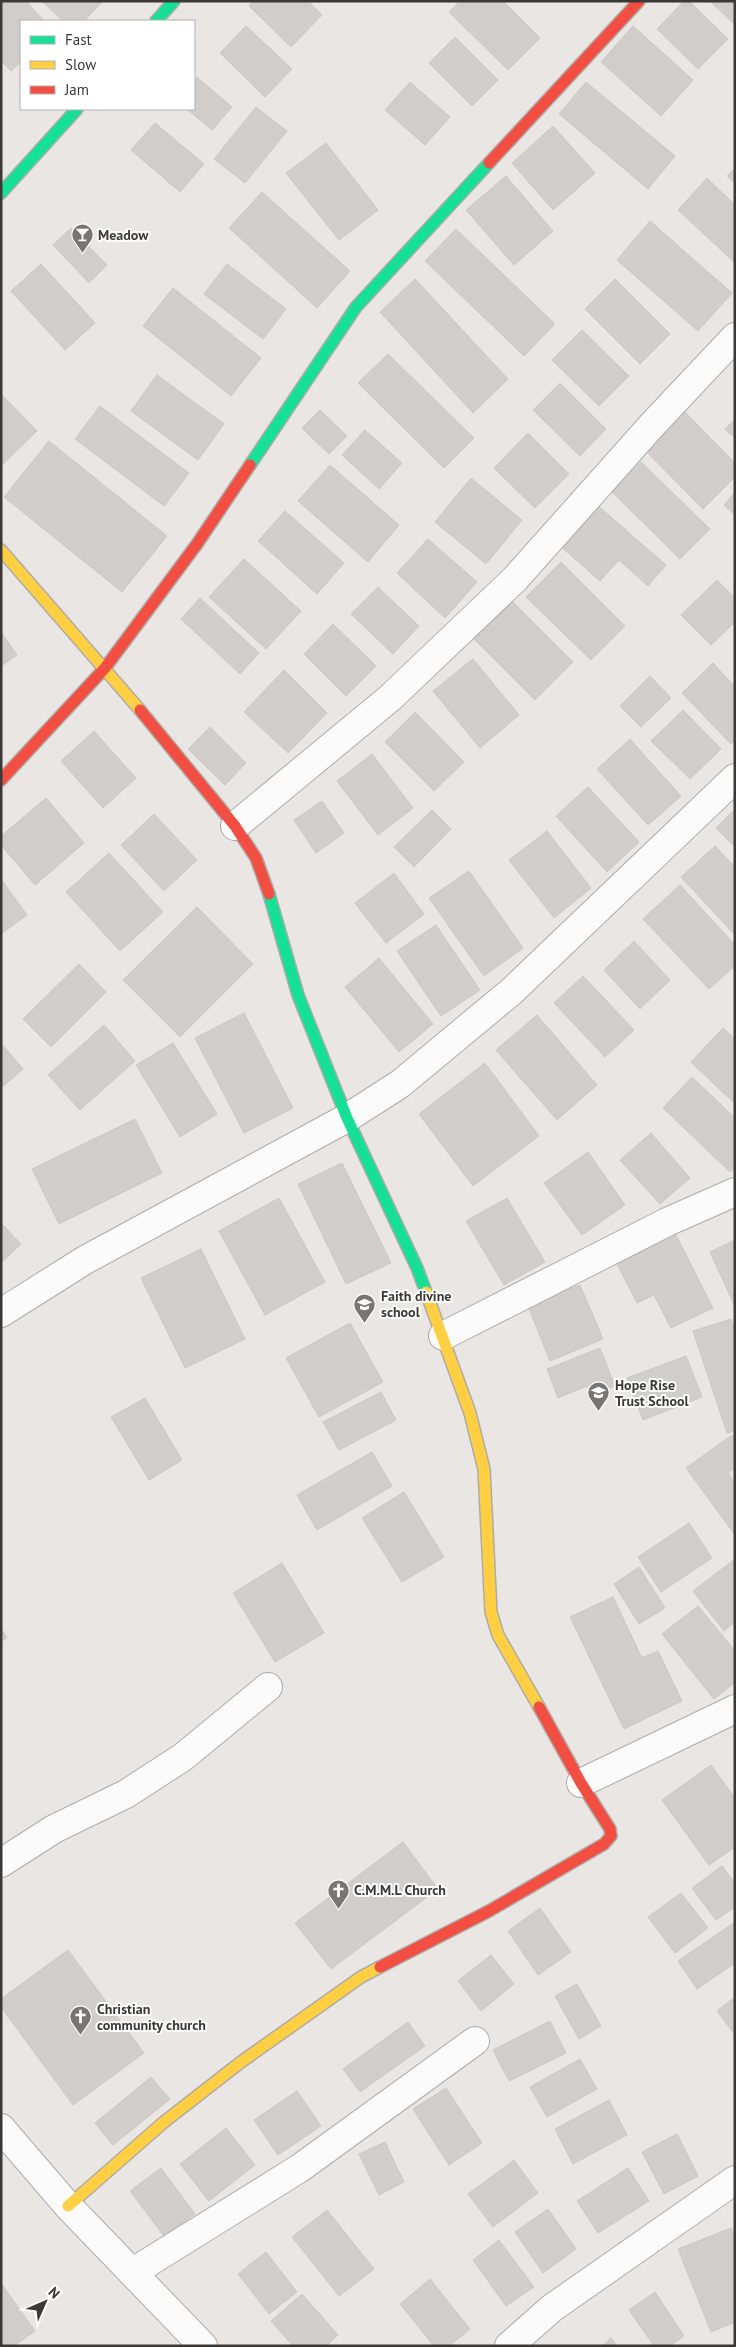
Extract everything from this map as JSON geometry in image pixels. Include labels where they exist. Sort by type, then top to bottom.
[{"type":"street","points":[[157,20],[174,1]]},
{"type":"street","points":[[1,780],[105,668],[198,544],[356,307],[639,1]]},
{"type":"street","points":[[1,193],[76,110]]},
{"type":"street","points":[[235,826],[390,698],[515,579],[653,424],[735,337]]},
{"type":"street","points":[[1,550],[105,668],[235,826],[256,858],[268,892],[298,995],[347,1118],[417,1268],[470,1413],[484,1469],[489,1591],[491,1612],[498,1634],[581,1783],[610,1829],[611,1836],[604,1844],[489,1911],[361,1977],[240,2062],[164,2122],[68,2206]]},
{"type":"street","points":[[1,1314],[86,1260],[347,1118],[400,1084],[512,991],[735,778]]},
{"type":"street","points":[[443,1336],[667,1222],[735,1192]]},
{"type":"street","points":[[1,1863],[54,1829],[126,1794],[175,1762],[268,1687]]},
{"type":"street","points":[[581,1783],[735,1709]]},
{"type":"street","points":[[133,2272],[300,2168],[475,2041]]},
{"type":"street","points":[[1,2128],[68,2206],[203,2346]]},
{"type":"street","points":[[509,2346],[552,2308],[735,2180]]},
{"type":"building","points":[[1,1],[26,1],[43,20],[20,20],[20,63],[11,71],[1,61]]},
{"type":"building","points":[[42,1],[102,1],[85,20],[62,20]]},
{"type":"building","points":[[253,1],[308,1],[322,15],[291,47],[249,6]]},
{"type":"building","points":[[460,1],[503,1],[540,38],[508,70],[449,12]]},
{"type":"building","points":[[684,1],[689,1],[728,39],[698,69],[657,29]]},
{"type":"building","points":[[710,1],[735,1],[735,25]]},
{"type":"building","points":[[246,26],[292,69],[265,97],[220,53]]},
{"type":"building","points":[[633,26],[693,80],[661,116],[601,62]]},
{"type":"building","points":[[455,37],[498,80],[472,106],[429,63]]},
{"type":"building","points":[[197,77],[232,107],[212,130],[188,110],[195,110],[195,79]]},
{"type":"building","points":[[410,82],[450,117],[425,145],[385,110]]},
{"type":"building","points":[[586,82],[675,156],[648,189],[559,114]]},
{"type":"building","points":[[256,107],[287,131],[245,183],[214,159]]},
{"type":"building","points":[[155,123],[204,164],[180,192],[131,150]]},
{"type":"building","points":[[553,126],[595,173],[553,210],[512,163]]},
{"type":"building","points":[[326,143],[378,210],[339,240],[286,173]]},
{"type":"building","points":[[735,168],[735,183],[727,176]]},
{"type":"building","points":[[506,176],[553,231],[514,265],[466,210]]},
{"type":"building","points":[[707,178],[735,205],[735,263],[678,210]]},
{"type":"building","points":[[262,192],[350,271],[317,308],[229,228]]},
{"type":"building","points":[[650,221],[732,293],[698,331],[617,260]]},
{"type":"building","points":[[71,228],[107,265],[89,283],[53,245]]},
{"type":"building","points":[[456,229],[555,324],[524,356],[425,261]]},
{"type":"building","points":[[41,264],[95,323],[65,350],[11,291]]},
{"type":"building","points":[[227,264],[286,309],[263,339],[204,294]]},
{"type":"building","points":[[415,279],[508,379],[473,413],[380,312]]},
{"type":"building","points":[[615,279],[670,334],[640,364],[585,309]]},
{"type":"building","points":[[173,288],[261,358],[231,396],[143,326]]},
{"type":"building","points":[[582,330],[629,376],[599,406],[552,360]]},
{"type":"building","points":[[388,354],[474,438],[444,468],[358,383]]},
{"type":"building","points":[[157,375],[224,424],[198,460],[131,411]]},
{"type":"building","points":[[560,383],[606,429],[580,456],[533,410]]},
{"type":"building","points":[[1,394],[37,431],[1,466]]},
{"type":"building","points":[[100,406],[189,473],[164,506],[75,439]]},
{"type":"building","points":[[681,408],[735,463],[735,477],[703,509],[642,447]]},
{"type":"building","points":[[320,410],[347,436],[329,454],[302,428]]},
{"type":"building","points":[[735,419],[735,438],[725,429]]},
{"type":"building","points":[[365,430],[402,463],[379,489],[342,455]]},
{"type":"building","points":[[528,433],[569,474],[535,508],[494,468]]},
{"type":"building","points":[[49,441],[167,536],[122,592],[4,497]]},
{"type":"building","points":[[641,462],[710,529],[680,559],[611,491]]},
{"type":"building","points":[[330,465],[399,525],[368,562],[298,501]]},
{"type":"building","points":[[471,478],[522,520],[486,564],[435,522]]},
{"type":"building","points":[[735,492],[735,515],[724,505]]},
{"type":"building","points":[[596,504],[666,565],[648,586],[619,560],[600,581],[559,545]]},
{"type":"building","points":[[285,511],[344,563],[317,594],[258,541]]},
{"type":"building","points":[[428,539],[477,582],[445,618],[397,573]]},
{"type":"building","points":[[244,559],[301,611],[266,649],[209,597]]},
{"type":"building","points":[[561,562],[625,626],[591,660],[526,597]]},
{"type":"building","points":[[717,580],[735,598],[735,622],[711,645],[681,615]]},
{"type":"building","points":[[378,587],[419,626],[393,654],[351,614]]},
{"type":"building","points":[[200,598],[259,653],[240,674],[181,619]]},
{"type":"building","points":[[512,601],[573,662],[535,700],[474,639]]},
{"type":"building","points":[[333,624],[376,666],[346,696],[304,654]]},
{"type":"building","points":[[1,632],[17,655],[1,666]]},
{"type":"building","points":[[473,659],[519,715],[480,748],[433,691]]},
{"type":"building","points":[[713,663],[735,687],[735,740],[731,744],[682,693]]},
{"type":"building","points":[[284,670],[327,713],[288,753],[244,712]]},
{"type":"building","points":[[650,676],[671,698],[641,727],[620,706]]},
{"type":"building","points":[[683,710],[721,749],[690,779],[651,741]]},
{"type":"building","points":[[415,712],[464,762],[434,791],[385,742]]},
{"type":"building","points":[[210,727],[246,763],[225,785],[188,749]]},
{"type":"building","points":[[94,731],[136,778],[103,808],[61,761]]},
{"type":"building","points":[[630,739],[681,796],[648,825],[597,769]]},
{"type":"building","points":[[372,754],[413,808],[378,835],[337,781]]},
{"type":"building","points":[[588,787],[639,842],[607,872],[556,816]]},
{"type":"building","points":[[46,798],[84,843],[35,885],[1,845],[1,836]]},
{"type":"building","points":[[322,801],[344,833],[316,853],[294,820]]},
{"type":"building","points":[[735,809],[735,847],[716,828]]},
{"type":"building","points":[[432,810],[451,829],[414,867],[394,847]]},
{"type":"building","points":[[154,814],[197,860],[164,891],[121,845]]},
{"type":"building","points":[[547,831],[591,888],[554,918],[509,860]]},
{"type":"building","points":[[715,846],[735,867],[735,935],[681,877]]},
{"type":"building","points":[[109,853],[163,912],[120,951],[66,892]]},
{"type":"building","points":[[469,871],[523,948],[484,976],[429,898]]},
{"type":"building","points":[[394,873],[424,914],[386,943],[355,903]]},
{"type":"building","points":[[1,879],[27,915],[1,934]]},
{"type":"building","points":[[680,885],[735,945],[735,966],[709,989],[643,919]]},
{"type":"building","points":[[197,907],[253,964],[180,1037],[123,980]]},
{"type":"building","points":[[436,925],[480,990],[441,1016],[397,951]]},
{"type":"building","points":[[634,941],[670,980],[640,1009],[604,970]]},
{"type":"building","points":[[379,958],[433,1024],[399,1052],[345,987]]},
{"type":"building","points":[[79,964],[106,992],[51,1047],[23,1019]]},
{"type":"building","points":[[583,976],[634,1030],[605,1057],[554,1003]]},
{"type":"building","points":[[244,1013],[293,1108],[244,1133],[195,1038]]},
{"type":"building","points":[[537,1015],[597,1085],[557,1120],[496,1050]]},
{"type":"building","points":[[104,1025],[135,1061],[80,1110],[48,1075]]},
{"type":"building","points":[[723,1028],[735,1039],[735,1104],[691,1062]]},
{"type":"building","points":[[1,1043],[23,1069],[1,1088]]},
{"type":"building","points":[[173,1043],[217,1114],[180,1137],[136,1065]]},
{"type":"building","points":[[485,1063],[539,1136],[473,1186],[419,1114]]},
{"type":"building","points":[[692,1077],[735,1118],[735,1168],[730,1172],[663,1108]]},
{"type":"building","points":[[135,1119],[162,1173],[59,1224],[32,1169]]},
{"type":"building","points":[[651,1133],[690,1178],[660,1204],[620,1160]]},
{"type":"building","points":[[588,1152],[625,1205],[582,1235],[544,1183]]},
{"type":"building","points":[[342,1163],[391,1263],[346,1284],[298,1184]]},
{"type":"building","points":[[279,1198],[325,1282],[265,1315],[219,1231]]},
{"type":"building","points":[[507,1198],[545,1262],[504,1285],[466,1221]]},
{"type":"building","points":[[1,1223],[21,1244],[1,1263]]},
{"type":"building","points":[[676,1235],[713,1308],[671,1328],[654,1295],[637,1303],[617,1264]]},
{"type":"building","points":[[735,1240],[735,1307],[710,1252]]},
{"type":"building","points":[[201,1249],[245,1339],[185,1368],[141,1278]]},
{"type":"building","points":[[580,1285],[603,1339],[550,1361],[528,1306]]},
{"type":"building","points":[[731,1319],[735,1331],[735,1431],[727,1433],[693,1331]]},
{"type":"building","points":[[350,1323],[383,1382],[319,1417],[286,1358]]},
{"type":"building","points":[[600,1348],[615,1386],[591,1396],[587,1386],[558,1398],[547,1369]]},
{"type":"building","points":[[686,1356],[702,1397],[643,1420],[627,1378]]},
{"type":"building","points":[[381,1392],[396,1420],[339,1450],[323,1422]]},
{"type":"building","points":[[145,1398],[182,1460],[149,1480],[111,1417]]},
{"type":"building","points":[[732,1435],[735,1440],[735,1468],[728,1473],[735,1483],[735,1535],[686,1468]]},
{"type":"building","points":[[372,1452],[392,1486],[317,1530],[297,1495]]},
{"type":"building","points":[[404,1492],[444,1557],[402,1582],[362,1518]]},
{"type":"building","points":[[689,1523],[712,1558],[661,1592],[638,1557]]},
{"type":"building","points":[[735,1559],[735,1622],[724,1631],[693,1591]]},
{"type":"building","points":[[282,1563],[324,1633],[275,1662],[233,1593]]},
{"type":"building","points":[[639,1567],[665,1608],[639,1624],[614,1584]]},
{"type":"building","points":[[613,1597],[642,1658],[658,1651],[682,1701],[624,1729],[570,1617]]},
{"type":"building","points":[[698,1606],[735,1651],[735,1682],[714,1699],[662,1634]]},
{"type":"building","points":[[1,1628],[7,1638],[1,1641]]},
{"type":"building","points":[[711,1765],[735,1798],[735,1847],[709,1865],[662,1800]]},
{"type":"building","points":[[403,1842],[438,1889],[331,1969],[295,1923]]},
{"type":"building","points":[[722,1866],[735,1883],[735,1907],[716,1920],[692,1888]]},
{"type":"building","points":[[681,1893],[708,1928],[675,1953],[648,1917]]},
{"type":"building","points":[[540,1908],[571,1952],[538,1975],[508,1931]]},
{"type":"building","points":[[735,1922],[735,1963],[697,1989],[678,1961]]},
{"type":"building","points":[[68,1950],[144,2053],[73,2105],[1,2007],[1,1999]]},
{"type":"building","points":[[491,1955],[514,1984],[481,2011],[458,1981]]},
{"type":"building","points":[[577,1984],[601,2026],[579,2039],[555,1996]]},
{"type":"building","points":[[735,1997],[735,2035],[717,2011]]},
{"type":"building","points":[[550,2021],[566,2053],[509,2081],[493,2050]]},
{"type":"building","points":[[408,2022],[425,2046],[360,2092],[343,2069]]},
{"type":"building","points":[[580,2059],[597,2089],[547,2117],[530,2087]]},
{"type":"building","points":[[151,2077],[170,2099],[113,2145],[95,2123]]},
{"type":"building","points":[[446,2088],[482,2143],[449,2165],[413,2109]]},
{"type":"building","points":[[297,2091],[321,2126],[278,2155],[254,2120]]},
{"type":"building","points":[[609,2100],[627,2135],[573,2164],[555,2129]]},
{"type":"building","points":[[226,2128],[255,2165],[209,2201],[180,2164]]},
{"type":"building","points":[[677,2134],[698,2176],[664,2194],[642,2152]]},
{"type":"building","points":[[385,2142],[404,2182],[379,2195],[359,2154]]},
{"type":"building","points":[[514,2160],[538,2193],[493,2227],[468,2194]]},
{"type":"building","points":[[161,2168],[195,2214],[164,2236],[130,2191]]},
{"type":"building","points":[[628,2168],[649,2201],[598,2233],[577,2201]]},
{"type":"building","points":[[548,2209],[576,2249],[543,2273],[515,2232]]},
{"type":"building","points":[[327,2210],[374,2269],[339,2296],[292,2237]]},
{"type":"building","points":[[731,2228],[735,2238],[735,2322],[711,2332],[678,2249]]},
{"type":"building","points":[[499,2240],[534,2287],[506,2306],[473,2260]]},
{"type":"building","points":[[266,2252],[297,2292],[269,2314],[238,2274]]},
{"type":"building","points":[[430,2279],[470,2329],[449,2346],[434,2346],[400,2304]]},
{"type":"building","points":[[1,2283],[35,2331],[14,2346],[1,2346]]},
{"type":"building","points":[[655,2292],[684,2336],[670,2346],[654,2346],[629,2310]]},
{"type":"building","points":[[302,2294],[338,2335],[326,2346],[293,2346],[271,2321]]},
{"type":"building","points":[[611,2338],[617,2346],[602,2346]]},
{"type":"traffic: fast","points":[[157,20],[174,1]]},
{"type":"traffic: fast","points":[[1,193],[76,110]]},
{"type":"traffic: fast","points":[[250,465],[356,307],[489,163]]},
{"type":"traffic: fast","points":[[269,894],[298,995],[347,1118],[417,1268],[426,1292]]},
{"type":"traffic: slow","points":[[1,550],[140,710]]},
{"type":"traffic: slow","points":[[426,1292],[470,1413],[484,1469],[491,1612],[498,1635],[539,1707]]},
{"type":"traffic: slow","points":[[68,2206],[164,2122],[241,2062],[361,1977],[380,1967]]},
{"type":"traffic: jam","points":[[489,163],[639,1]]},
{"type":"traffic: jam","points":[[1,780],[105,668],[197,544],[250,465]]},
{"type":"traffic: jam","points":[[140,710],[235,826],[256,858],[269,894]]},
{"type":"traffic: jam","points":[[380,1967],[489,1911],[604,1844],[611,1836],[610,1829],[581,1783],[539,1707]]},
{"type":"place","name":"Meadow","points":[[82,254]]},
{"type":"place","name":"Faith divine school","points":[[365,1323]]},
{"type":"place","name":"Hope Rise Trust School","points":[[599,1412]]},
{"type":"place","name":"C.M.M.L Church","points":[[338,1909]]},
{"type":"place","name":"Christian community church","points":[[81,2036]]}]
